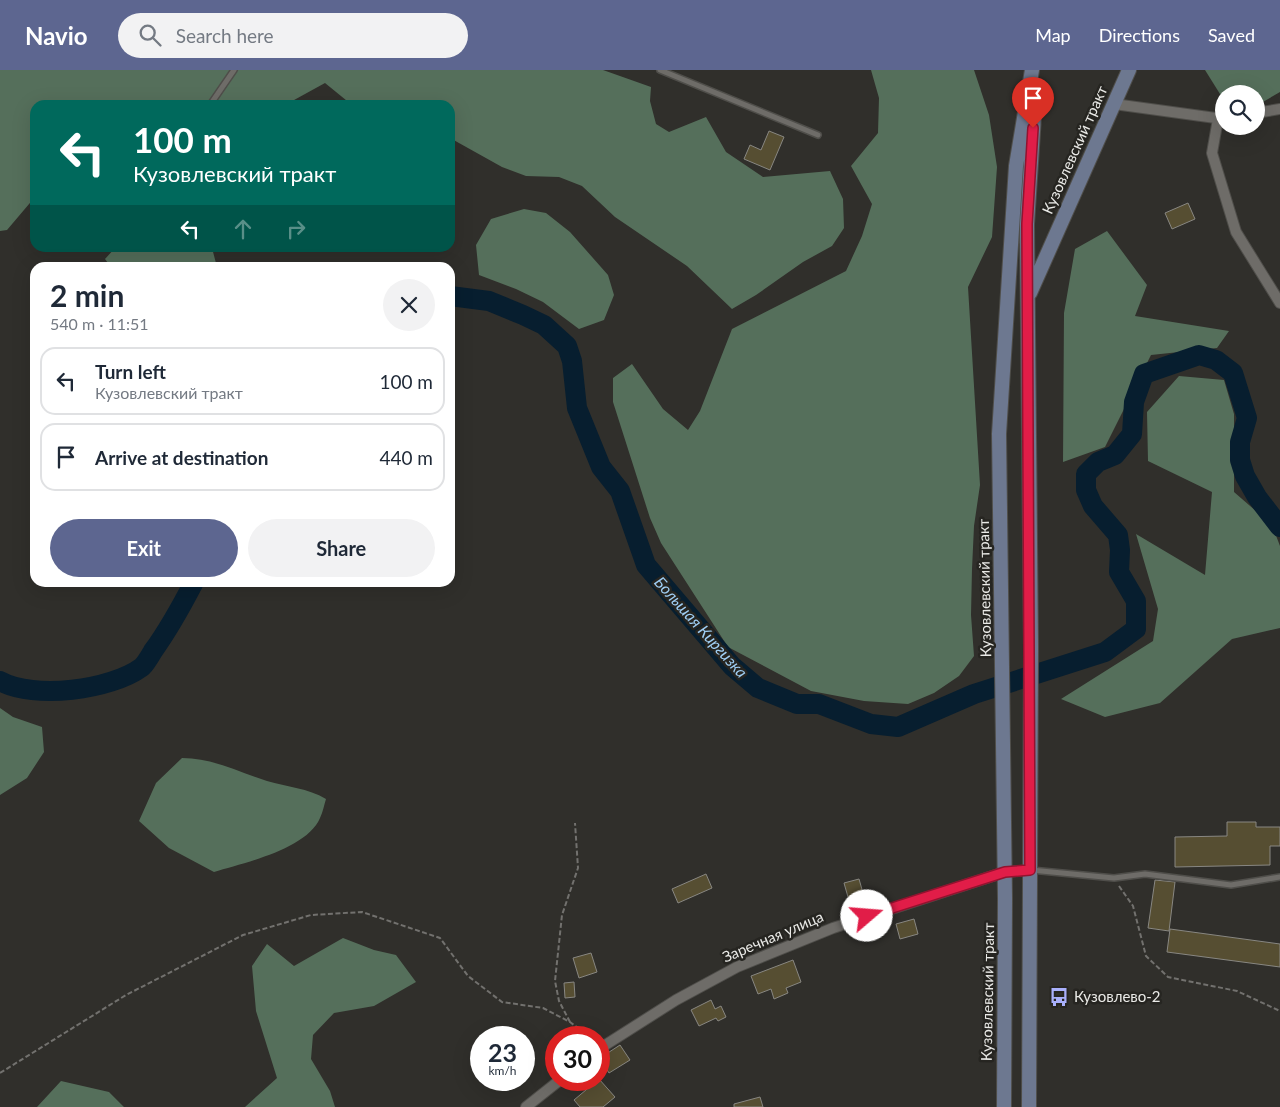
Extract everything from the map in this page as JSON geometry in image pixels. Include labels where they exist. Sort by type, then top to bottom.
[{"type":"main road","name":"Кузовлевский тракт","points":[[1004,1107],[1005,872],[1000,414],[1016,166],[1032,70]]},
{"type":"main road","name":"Кузовлевский тракт","points":[[1029,1107],[1030,647],[1027,224],[1037,70]]},
{"type":"main road","name":"Кузовлевский тракт","points":[[1028,299],[1129,70]]},
{"type":"street","points":[[1114,104],[1215,118]]},
{"type":"street","points":[[1265,112],[1280,109]]},
{"type":"street","points":[[1217,135],[1212,153],[1236,232],[1280,303]]},
{"type":"street","name":"Заречная улица","points":[[610,1042],[668,1005],[737,967],[832,928],[1005,872],[1030,870]]},
{"type":"street","points":[[526,1107],[546,1091]]},
{"type":"lane","points":[[213,100],[234,70]]},
{"type":"lane","points":[[660,70],[818,135]]},
{"type":"lane","points":[[1030,870],[1114,878],[1145,874],[1231,885],[1280,877]]},
{"type":"path","points":[[570,1022],[559,1001],[555,981],[562,915],[578,868],[576,824]]},
{"type":"path","points":[[1114,878],[1133,906],[1146,956],[1168,977],[1237,990],[1280,1011]]},
{"type":"path","points":[[0,1072],[126,994],[243,935],[311,914],[362,912],[440,938],[468,976],[502,1002],[543,1008],[575,1026]]},
{"type":"green space","points":[[0,70],[603,70],[651,87],[650,101],[656,124],[669,132],[706,117],[726,152],[763,177],[830,171],[843,199],[844,228],[832,246],[803,262],[756,295],[732,309],[687,266],[615,217],[582,186],[559,177],[526,176],[502,167],[455,141],[455,100],[346,100],[325,83],[294,100],[30,100],[30,203],[7,230],[0,231]]},
{"type":"green space","points":[[871,70],[974,70],[989,115],[997,167],[992,237],[968,287],[980,485],[974,526],[972,569],[971,615],[974,656],[959,676],[934,693],[908,704],[864,701],[811,691],[728,647],[661,543],[650,518],[613,402],[613,378],[632,364],[663,409],[688,430],[700,411],[732,329],[846,271],[862,236],[872,204],[851,166],[878,133],[879,98]]},
{"type":"green space","points":[[1205,70],[1280,70],[1280,92],[1265,101],[1265,85],[1215,86]]},
{"type":"green space","points":[[524,209],[546,213],[570,232],[608,275],[614,295],[604,320],[579,329],[543,302],[479,275],[476,245],[491,219]]},
{"type":"green space","points":[[1107,231],[1147,285],[1135,316],[1229,331],[1217,348],[1151,355],[1105,447],[1063,462],[1064,313],[1075,249]]},
{"type":"green space","points":[[111,252],[213,252],[216,262],[107,262],[105,259]]},
{"type":"green space","points":[[1179,376],[1224,380],[1234,414],[1234,492],[1272,525],[1280,546],[1280,628],[1232,639],[1160,703],[1105,717],[1061,699],[1153,641],[1158,609],[1136,534],[1205,575],[1212,492],[1148,461],[1147,412]]},
{"type":"green space","points":[[0,708],[13,717],[42,727],[44,752],[27,778],[0,795]]},
{"type":"green space","points":[[182,758],[204,760],[267,781],[319,795],[326,799],[321,816],[313,829],[289,846],[257,859],[214,872],[169,848],[139,821],[156,783]]},
{"type":"green space","points":[[343,938],[374,950],[396,955],[416,982],[374,1006],[334,1013],[313,1035],[311,1059],[330,1091],[335,1107],[245,1107],[277,1078],[256,1011],[252,966],[267,944],[294,966]]},
{"type":"green space","points":[[61,1081],[109,1092],[124,1107],[37,1107]]},
{"type":"building","points":[[769,131],[784,137],[770,170],[744,159],[750,145],[761,150]]},
{"type":"building","points":[[1188,203],[1195,219],[1172,229],[1165,213]]},
{"type":"building","points":[[1227,822],[1256,822],[1256,827],[1280,827],[1280,846],[1270,846],[1270,865],[1175,867],[1175,837],[1227,836]]},
{"type":"building","points":[[706,874],[712,888],[678,903],[672,889]]},
{"type":"building","points":[[859,879],[865,900],[850,904],[844,883]]},
{"type":"building","points":[[1155,880],[1175,882],[1169,931],[1148,928]]},
{"type":"building","points":[[914,919],[918,934],[900,939],[896,924]]},
{"type":"building","points":[[1170,929],[1280,944],[1280,967],[1167,952]]},
{"type":"building","points":[[591,953],[597,972],[579,978],[573,958]]},
{"type":"building","points":[[793,960],[801,982],[786,988],[788,993],[774,999],[771,989],[758,994],[751,976]]},
{"type":"building","points":[[574,982],[575,997],[565,998],[564,983]]},
{"type":"building","points":[[711,1000],[715,1009],[721,1006],[726,1017],[718,1021],[716,1018],[699,1026],[691,1010]]},
{"type":"building","points":[[620,1045],[630,1060],[610,1072],[610,1052]]},
{"type":"building","points":[[585,1091],[610,1091],[615,1097],[603,1107],[580,1107],[574,1100]]},
{"type":"building","points":[[760,1097],[763,1107],[734,1107],[734,1104]]},
{"type":"waterway","name":"Большая Киргизка","points":[[455,297],[489,301],[523,315],[544,325],[567,346],[572,361],[577,408],[601,467],[620,491],[646,565],[732,666],[758,688],[797,704],[819,704],[871,724],[898,727],[974,694],[1105,652],[1136,629],[1136,601],[1119,572],[1120,550],[1118,535],[1093,506],[1086,490],[1086,474],[1098,462],[1115,455],[1132,434],[1134,402],[1144,374],[1199,355],[1216,360],[1233,373],[1247,418],[1240,442],[1240,460],[1245,476],[1257,497],[1280,527]]},
{"type":"waterway","name":"Большая Киргизка","points":[[0,681],[15,687],[52,691],[92,687],[112,682],[128,675],[142,667],[170,626],[191,587]]},
{"type":"place","name":"Кузовлево-2","points":[[1059,997]]},
{"type":"route","points":[[867,916],[1005,872],[1030,870],[1027,224],[1033,128]]}]
